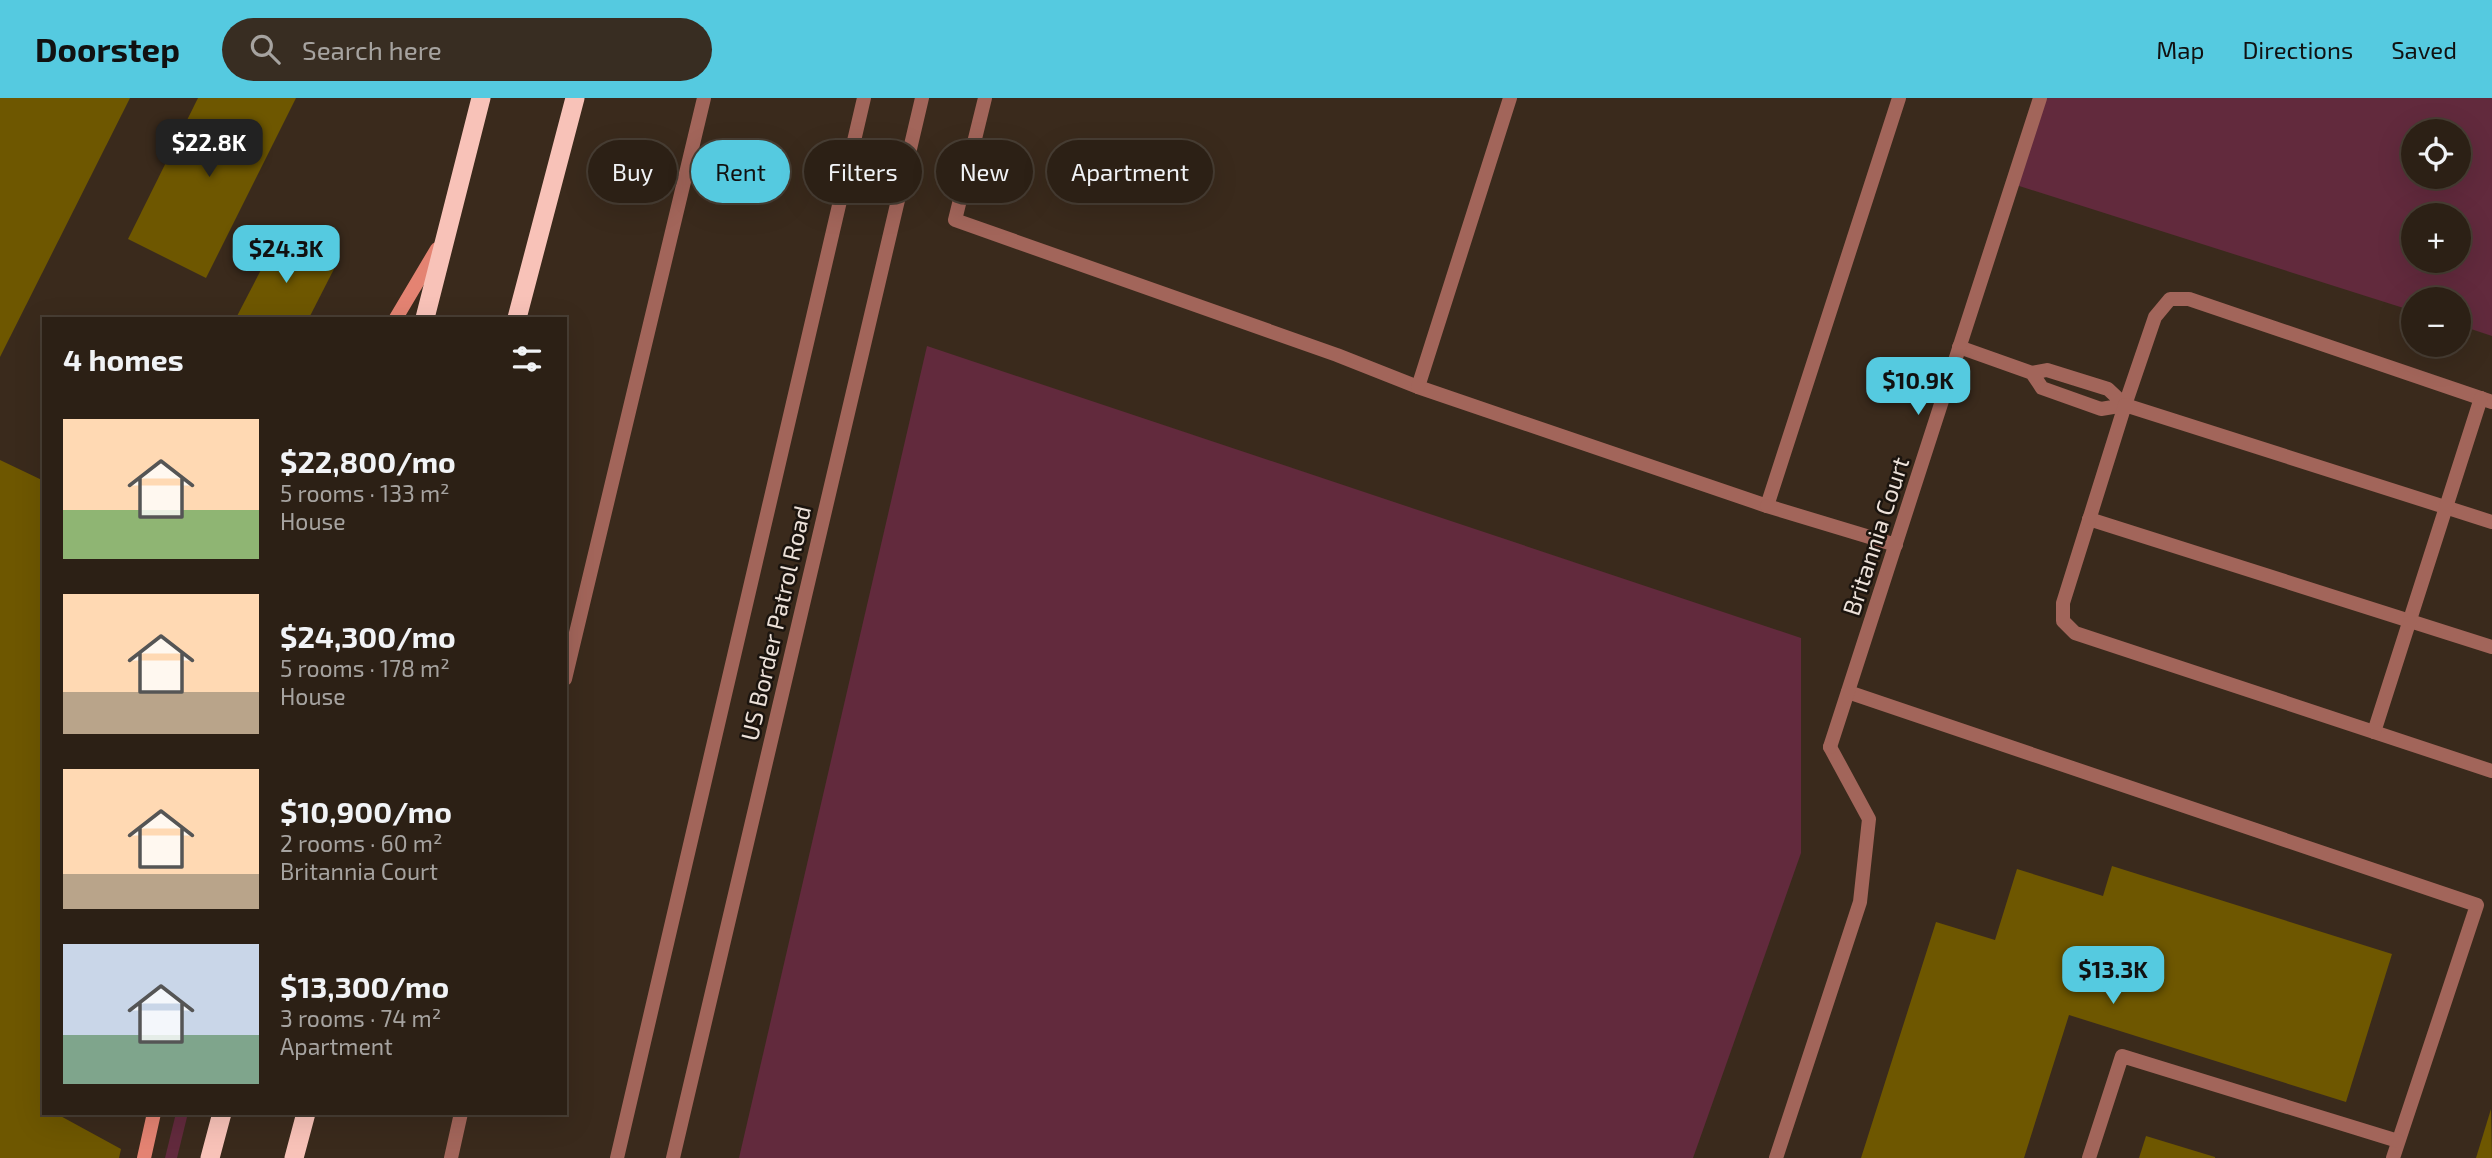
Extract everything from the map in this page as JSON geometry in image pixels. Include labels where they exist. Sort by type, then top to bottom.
[{"type":"highway","points":[[425,317],[481,98]]},
{"type":"highway","points":[[517,317],[575,98]]},
{"type":"highway","points":[[210,1158],[221,1115]]},
{"type":"highway","points":[[294,1158],[305,1115]]},
{"type":"main road","points":[[397,317],[445,236]]},
{"type":"main road","points":[[144,1158],[154,1115]]},
{"type":"street","points":[[567,671],[704,98]]},
{"type":"street","points":[[617,1158],[863,98]]},
{"type":"street","name":"US Border Patrol Road","points":[[673,1158],[922,98]]},
{"type":"street","points":[[985,98],[955,220],[1337,355],[1418,387],[1767,506],[1896,545]]},
{"type":"street","points":[[1418,387],[1510,98]]},
{"type":"street","points":[[1767,506],[1899,98]]},
{"type":"street","name":"Britannia Court","points":[[1776,1158],[1860,902],[1868,819],[1829,747],[2040,98]]},
{"type":"street","points":[[2374,732],[2446,508],[2487,400],[2189,299],[2170,299],[2155,317],[2125,405],[2063,603],[2063,621],[2075,633],[2374,732],[2492,771]]},
{"type":"street","points":[[1959,347],[2032,373],[2048,370],[2108,389],[2125,405],[2492,522]]},
{"type":"street","points":[[2032,373],[2042,388],[2101,409],[2125,405]]},
{"type":"street","points":[[2089,519],[2492,647]]},
{"type":"street","points":[[1848,692],[2477,905],[2492,899]]},
{"type":"street","points":[[2393,1158],[2477,905]]},
{"type":"street","points":[[2089,1158],[2122,1056],[2398,1141]]},
{"type":"street","points":[[451,1158],[461,1115]]},
{"type":"shaded area","points":[[2040,98],[2492,98],[2492,336],[2471,329],[2471,287],[2401,287],[2401,307],[2013,184]]},
{"type":"shaded area","points":[[927,346],[1801,638],[1801,853],[1693,1158],[739,1158]]},
{"type":"shaded area","points":[[176,1115],[188,1115],[177,1158],[165,1158]]},
{"type":"building","points":[[0,98],[130,98],[0,357]]},
{"type":"building","points":[[198,98],[296,98],[206,278],[128,239]]},
{"type":"building","points":[[277,239],[334,269],[310,317],[237,317]]},
{"type":"building","points":[[0,460],[42,480],[42,1115],[59,1115],[121,1149],[119,1158],[0,1158]]},
{"type":"building","points":[[2112,866],[2392,954],[2346,1102],[2069,1015],[2024,1158],[1861,1158],[1936,922],[1995,940],[2017,869],[2103,896]]},
{"type":"building","points":[[2491,1109],[2492,1158],[2476,1158]]},
{"type":"building","points":[[2146,1136],[2215,1157],[2215,1158],[2139,1158]]}]
